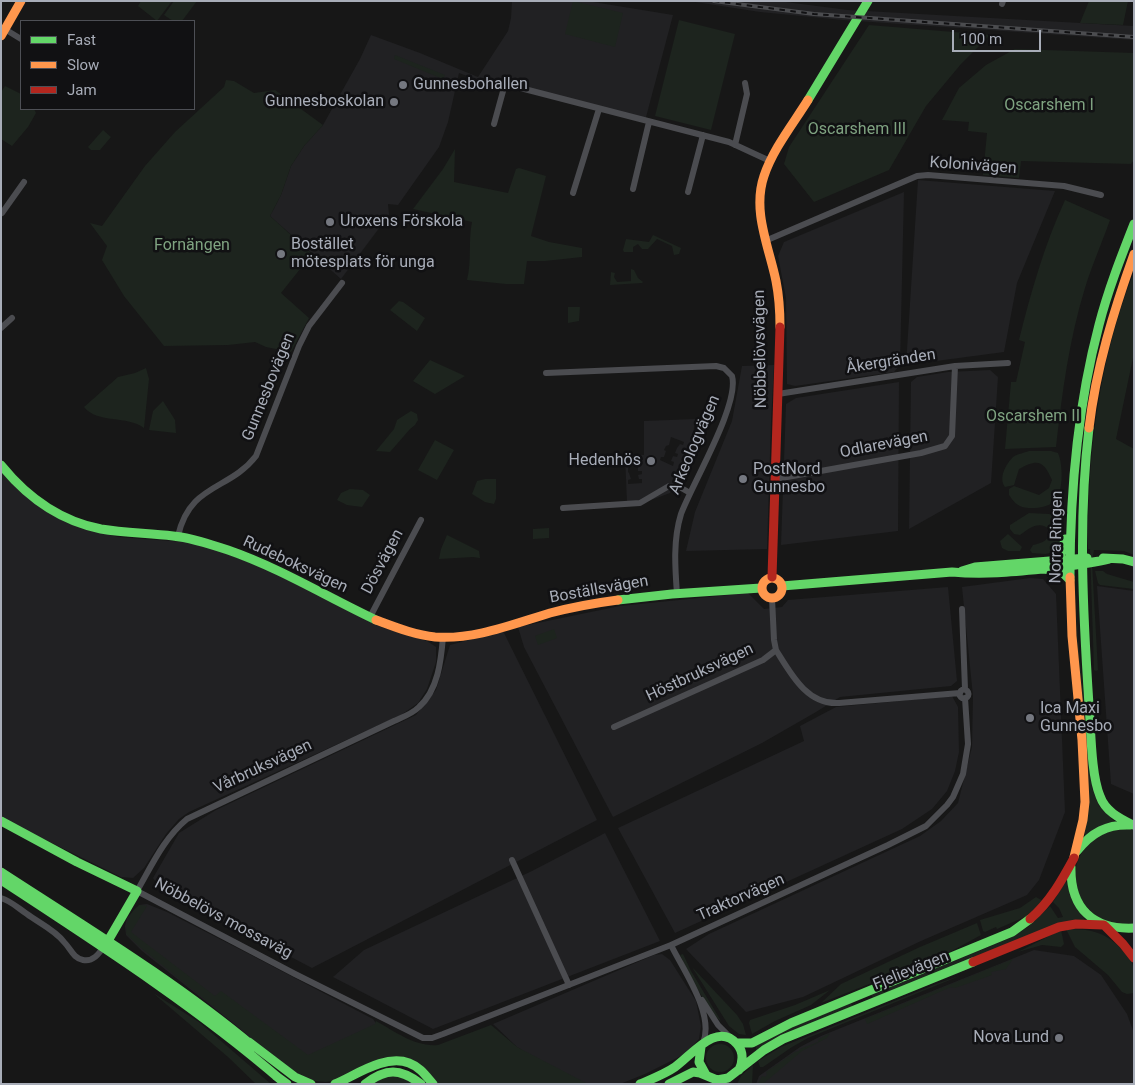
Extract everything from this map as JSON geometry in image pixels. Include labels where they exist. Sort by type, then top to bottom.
[{"type":"main road","points":[[3,31],[21,1]]},
{"type":"main road","name":"Nöbbelövsvägen","points":[[772,577],[779,307],[776,283],[759,219],[761,183],[770,161],[868,1]]},
{"type":"main road","name":"Norra Ringen","points":[[1133,826],[1108,810],[1098,792],[1089,704],[1082,576],[1076,561],[1071,509],[1076,442],[1087,369],[1106,298],[1123,248],[1134,224]]},
{"type":"main road","name":"Norra Ringen","points":[[1074,858],[1083,820],[1084,794],[1072,635],[1070,580],[1076,561],[1094,391],[1108,332],[1134,254]]},
{"type":"main road","name":"Rudeboksvägen","points":[[1,465],[32,498],[64,517],[104,530],[178,536],[202,542],[264,564],[370,617],[416,633],[444,637]]},
{"type":"main road","points":[[1052,561],[1060,556],[1064,548],[1066,517],[1071,509]]},
{"type":"main road","points":[[959,572],[975,567],[1052,561],[1109,558],[1134,562]]},
{"type":"main road","points":[[1043,569],[1076,561]]},
{"type":"main road","points":[[782,586],[959,572],[976,574],[1043,569],[1061,571],[1070,580]]},
{"type":"main road","points":[[772,577],[778,580],[782,586],[780,594],[772,598],[764,594],[761,588],[764,581],[772,577]]},
{"type":"main road","name":"Boställsvägen","points":[[444,637],[492,630],[556,611],[585,605],[677,594],[761,588]]},
{"type":"main road","name":"Nöbbelövs mossaväg","points":[[1,821],[137,892]]},
{"type":"main road","points":[[1133,826],[1109,826],[1094,833],[1082,844],[1074,858],[1070,880],[1074,895],[1085,913],[1104,926],[1123,944],[1134,958]]},
{"type":"main road","name":"Fjelievägen","points":[[640,1084],[676,1067],[709,1038],[727,1036],[736,1042],[752,1043],[791,1022],[1012,932],[1035,916],[1048,901],[1074,858]]},
{"type":"main road","points":[[1,872],[106,944],[218,1017],[295,1077],[311,1084]]},
{"type":"main road","points":[[1,880],[106,944],[204,1017],[286,1084]]},
{"type":"main road","name":"Vårbruksvägen","points":[[106,944],[137,892]]},
{"type":"main road","name":"Fjelievägen","points":[[669,1084],[688,1073],[697,1072],[711,1079],[722,1080],[737,1073],[764,1050],[783,1039],[1051,930],[1071,924],[1119,929],[1134,928]]},
{"type":"main road","points":[[249,1042],[296,1084]]},
{"type":"main road","points":[[736,1042],[742,1057],[737,1073]]},
{"type":"main road","points":[[702,1045],[698,1053],[700,1068],[711,1079]]},
{"type":"main road","points":[[335,1084],[376,1065],[404,1062],[425,1073],[433,1084]]},
{"type":"main road","points":[[365,1084],[377,1075],[394,1071],[404,1072],[421,1084]]},
{"type":"street","points":[[3,31],[20,39]]},
{"type":"street","points":[[735,145],[747,94],[745,83]]},
{"type":"street","points":[[494,124],[505,84],[703,135],[735,145],[770,161]]},
{"type":"street","points":[[573,194],[599,109]]},
{"type":"street","points":[[633,189],[649,122]]},
{"type":"street","points":[[688,192],[703,135]]},
{"type":"street","name":"Kolonivägen","points":[[765,241],[917,176],[928,175],[1064,186],[1101,195]]},
{"type":"street","points":[[1,214],[24,182]]},
{"type":"street","name":"Gunnesbovägen","points":[[178,536],[184,516],[195,501],[209,489],[246,468],[256,456],[308,326],[342,283]]},
{"type":"street","points":[[1,328],[12,318]]},
{"type":"street","name":"Åkergränden","points":[[778,394],[955,366],[1008,363]]},
{"type":"street","name":"Arkeologvägen","points":[[546,373],[716,366],[729,372],[732,376],[733,386],[726,412],[681,516],[676,546],[677,594]]},
{"type":"street","name":"Odlarevägen","points":[[776,479],[921,453],[945,446],[952,436],[955,366]]},
{"type":"street","points":[[563,508],[640,503],[669,486],[678,486],[690,493]]},
{"type":"street","name":"Dösvägen","points":[[370,617],[421,520]]},
{"type":"street","name":"Höstbruksvägen","points":[[614,728],[758,663],[776,650],[772,598]]},
{"type":"street","name":"Traktorvägen","points":[[432,1038],[671,945],[914,833],[935,818],[954,797],[964,774],[968,744],[965,698],[969,694],[963,691],[962,609]]},
{"type":"street","name":"Vårbruksvägen","points":[[137,892],[167,840],[175,829],[188,819],[394,722],[419,707],[428,696],[436,681],[444,637]]},
{"type":"street","points":[[776,650],[806,692],[825,703],[854,702],[963,691]]},
{"type":"street","points":[[512,860],[568,985]]},
{"type":"street","name":"Nöbbelövs mossaväg","points":[[137,892],[411,1033],[423,1038],[432,1038]]},
{"type":"street","points":[[1,898],[12,902],[44,925],[64,942],[77,958],[85,961],[91,960],[97,956],[106,944]]},
{"type":"street","points":[[671,945],[700,1003],[706,1022],[706,1034],[702,1045]]},
{"type":"street","points":[[692,987],[718,1025],[736,1042]]},
{"type":"street","points":[[732,1084],[737,1073]]},
{"type":"shaded area","name":"Gunnesboskolan","points":[[512,1],[587,1],[673,15],[645,121],[459,73],[448,122],[439,147],[398,205],[388,204],[389,215],[341,279],[270,216],[281,195],[291,166],[304,146],[323,125],[360,59],[371,35],[478,77],[508,31]]},
{"type":"shaded area","points":[[689,1],[778,1],[848,10],[1134,26],[1134,40],[843,20],[760,12]]},
{"type":"shaded area","points":[[918,180],[1055,191],[1017,283],[1004,352],[906,365]]},
{"type":"shaded area","points":[[904,192],[900,365],[894,372],[795,386],[787,384],[786,298],[778,256],[784,242]]},
{"type":"shaded area","points":[[774,365],[767,549],[686,551],[695,512],[732,421],[742,366]]},
{"type":"shaded area","points":[[990,370],[998,377],[991,483],[909,529],[911,382],[917,377],[948,372]]},
{"type":"shaded area","points":[[899,382],[898,531],[781,545],[786,404],[796,398]]},
{"type":"shaded area","name":"Hedenhös","points":[[695,419],[693,436],[682,469],[670,493],[654,499],[627,503],[625,454],[644,455],[644,421]],"holes":[[[671,437],[684,442],[683,445],[680,444],[677,448],[675,453],[678,454],[677,457],[673,456],[671,461],[674,462],[673,466],[660,460],[661,457],[664,457],[666,451],[664,450],[669,445]],[[628,457],[642,457],[643,460],[639,460],[638,466],[638,471],[642,471],[642,474],[638,475],[639,479],[642,479],[642,483],[628,484],[628,480],[631,479],[628,472],[630,466]]]},
{"type":"shaded area","points":[[1,471],[37,505],[67,523],[118,537],[197,543],[268,569],[381,627],[427,641],[436,647],[436,662],[427,689],[418,703],[401,715],[189,812],[179,819],[166,834],[144,868],[133,878],[121,877],[1,818]]},
{"type":"shaded area","points":[[1030,578],[1043,579],[1056,594],[1065,812],[1039,880],[1027,895],[921,941],[803,997],[746,1012],[686,949],[709,934],[920,836],[941,821],[958,803],[972,747],[973,696],[962,587]]},
{"type":"shaded area","points":[[1097,586],[1134,591],[1134,794],[1111,784]]},
{"type":"shaded area","points":[[948,587],[957,681],[951,686],[840,697],[762,743],[613,817],[524,647],[518,627],[620,606],[748,593],[764,609],[782,607],[788,600]]},
{"type":"shaded area","points":[[503,631],[597,820],[312,968],[161,889],[153,878],[179,833],[216,810],[416,715],[436,690],[450,645]]},
{"type":"shaded area","points":[[952,696],[958,707],[959,752],[955,771],[947,791],[932,809],[902,829],[675,933],[618,828],[804,741],[800,726],[836,707]]},
{"type":"shaded area","points":[[605,833],[660,941],[433,1029],[333,977],[364,950],[532,871]]},
{"type":"shaded area","points":[[147,904],[167,912],[373,1019],[380,1029],[308,1066],[271,1055],[142,951],[126,935],[125,926],[127,918],[139,905]]},
{"type":"shaded area","points":[[1034,950],[1074,956],[1101,975],[1127,1014],[1134,1033],[1134,1084],[756,1084],[759,1076],[800,1047],[821,1036]]},
{"type":"shaded area","points":[[662,954],[670,960],[696,1001],[701,1026],[699,1039],[685,1054],[645,1074],[620,1084],[575,1084],[517,1047],[493,1024],[654,955]]},
{"type":"green space","points":[[141,1],[172,1],[158,20],[138,6]]},
{"type":"green space","points":[[174,1],[197,1],[183,20],[172,20],[164,15]]},
{"type":"green space","points":[[573,1],[623,13],[615,47],[565,34]]},
{"type":"green space","points":[[1089,1],[1128,1],[1123,25],[1080,23]]},
{"type":"green space","points":[[679,20],[735,34],[711,130],[655,116]]},
{"type":"green space","name":"Oscarshem III","points":[[869,25],[990,35],[961,64],[926,106],[889,170],[814,202],[784,164],[789,147]]},
{"type":"green space","name":"Oscarshem I","points":[[1015,49],[1134,53],[1134,160],[1131,164],[1021,161],[1019,178],[983,175],[987,133],[968,131],[969,122],[942,120],[959,88],[986,65]]},
{"type":"green space","points":[[395,55],[445,75],[443,79],[394,59]]},
{"type":"green space","name":"Fornängen","points":[[226,80],[234,81],[254,93],[275,90],[323,125],[304,146],[291,166],[281,195],[270,216],[312,254],[281,293],[309,318],[291,352],[266,347],[255,342],[228,345],[164,346],[124,296],[102,260],[107,246],[90,223],[102,226],[145,166],[175,132],[224,87]]},
{"type":"green space","points":[[5,86],[20,94],[20,110],[34,110],[36,113],[28,127],[12,146],[1,139],[1,92]]},
{"type":"green space","points":[[103,130],[111,137],[100,150],[91,150],[88,147]]},
{"type":"green space","points":[[455,149],[454,182],[508,193],[516,169],[519,168],[546,176],[531,236],[549,242],[582,248],[582,257],[527,261],[524,284],[467,280],[472,222],[413,209],[443,169]]},
{"type":"green space","name":"Oscarshem II","points":[[1065,200],[1110,220],[1079,308],[1070,347],[1056,447],[1005,449],[1011,382],[1016,382],[1025,342],[1019,340],[1039,269]]},
{"type":"green space","points":[[653,235],[681,248],[679,254],[674,255],[672,246],[657,239],[648,249],[642,249],[638,244],[633,247],[633,252],[624,252],[626,239],[649,242]]},
{"type":"green space","points":[[631,269],[634,270],[642,283],[610,285],[611,272],[615,273],[614,277],[617,282],[631,281]]},
{"type":"green space","points":[[1134,272],[1134,353],[1116,439],[1134,449],[1134,555],[1124,551],[1094,550],[1092,563],[1098,670],[1096,671],[1094,670],[1090,549],[1088,549],[1088,514],[1093,443],[1104,373],[1112,339]]},
{"type":"green space","points":[[399,301],[425,318],[417,331],[390,310]]},
{"type":"green space","points":[[568,307],[580,307],[579,321],[568,323]]},
{"type":"green space","points":[[430,360],[465,376],[435,394],[413,381]]},
{"type":"green space","points":[[146,368],[149,379],[144,428],[137,424],[97,416],[84,407],[118,377]]},
{"type":"green space","points":[[163,401],[175,420],[176,433],[149,430],[153,411]]},
{"type":"green space","points":[[411,411],[417,414],[418,420],[415,425],[390,452],[376,451],[394,429],[397,420]]},
{"type":"green space","points":[[435,440],[454,450],[437,480],[418,470]]},
{"type":"green space","points":[[1029,451],[1051,451],[1058,453],[1060,458],[1062,478],[1060,492],[1054,502],[1047,506],[1023,507],[1017,504],[1009,495],[1009,489],[1014,486],[1039,495],[1049,488],[1052,480],[1040,463],[1031,463],[1019,469],[1014,485],[1005,487],[1003,483],[1004,471],[1010,460]]},
{"type":"green space","points":[[496,479],[496,499],[494,504],[485,502],[472,494],[477,481]]},
{"type":"green space","points":[[350,489],[363,490],[370,495],[362,507],[347,505],[337,500],[341,493]]},
{"type":"green space","points":[[1029,513],[1058,516],[1062,525],[1062,534],[1055,552],[1045,554],[1032,553],[1030,550],[1033,545],[1047,539],[1050,530],[1046,527],[1038,525],[1020,535],[1014,534],[1010,529],[1010,525]]},
{"type":"green space","points":[[549,528],[549,538],[533,539],[533,529]]},
{"type":"green space","points":[[1008,534],[1022,547],[1020,551],[1008,551],[1002,548],[1000,541]]},
{"type":"green space","points":[[447,535],[479,551],[480,558],[439,559]]},
{"type":"green space","points":[[1095,571],[1103,571],[1134,582],[1134,589],[1100,585]]},
{"type":"green space","points":[[1075,574],[1078,637],[1092,788],[1099,806],[1114,821],[1085,837]]},
{"type":"green space","points":[[554,629],[557,638],[538,645],[535,636]]},
{"type":"green space","points":[[1134,830],[1134,924],[1111,924],[1091,911],[1083,902],[1078,892],[1076,870],[1078,859],[1084,849],[1096,837],[1112,831]]},
{"type":"green space","points":[[1066,881],[1085,920],[873,998],[871,995],[1008,939],[1028,927],[1050,906],[1058,918],[1063,917],[1059,908],[1053,902]]},
{"type":"green space","points":[[1036,897],[1043,901],[1027,916],[997,929],[996,927],[985,932],[983,931],[980,920],[1020,908]]},
{"type":"green space","points":[[140,905],[147,906],[131,932],[215,996],[221,991],[308,1055],[375,1024],[376,1021],[406,1038],[421,1044],[430,1045],[438,1045],[491,1025],[517,1047],[588,1084],[437,1084],[426,1069],[384,1058],[373,1061],[338,1080],[326,1082],[305,1078],[284,1065],[126,934],[129,918]]},
{"type":"green space","points":[[977,923],[981,935],[948,953],[821,1003],[841,984]]},
{"type":"green space","points":[[1066,929],[1091,931],[1112,940],[1129,957],[1132,964],[1134,969],[1134,993],[1127,994],[1122,992],[1108,975],[1075,947]]},
{"type":"green space","points":[[1061,930],[1064,944],[1061,947],[1042,945],[1018,952]]},
{"type":"green space","points":[[683,954],[721,1021],[710,1009],[699,991],[680,955]]},
{"type":"green space","points":[[1013,959],[1006,969],[991,972],[992,975],[955,988],[951,987],[867,1024],[865,1019]]},
{"type":"green space","points":[[692,967],[737,1015],[743,1024],[746,1035],[739,1034],[729,1026]]},
{"type":"green space","points":[[962,975],[808,1038],[763,1067],[760,1067],[758,1061],[781,1047]]},
{"type":"green space","points":[[830,990],[811,1005],[775,1021],[752,1034],[750,1020],[795,1005]]},
{"type":"green space","points":[[153,993],[199,1022],[271,1084],[256,1084],[228,1057]]},
{"type":"green space","points":[[851,1003],[853,1006],[756,1051],[756,1046],[775,1034]]},
{"type":"green space","points":[[830,1033],[827,1038],[802,1051],[763,1084],[758,1084],[762,1076],[765,1077],[767,1075],[766,1072],[795,1052],[818,1042],[819,1039]]},
{"type":"green space","points":[[720,1044],[730,1048],[734,1058],[730,1068],[720,1072],[710,1068],[706,1058],[710,1048]]},
{"type":"green space","points":[[753,1065],[752,1084],[737,1084],[741,1076]]},
{"type":"green space","points":[[395,1075],[415,1084],[372,1084],[379,1077]]},
{"type":"railway","points":[[714,1],[814,14],[1134,37]]},
{"type":"traffic: fast","points":[[808,100],[868,1]]},
{"type":"traffic: fast","points":[[1070,577],[1073,482],[1085,387],[1103,312],[1134,224]]},
{"type":"traffic: fast","points":[[1089,428],[1084,497],[1083,566],[1085,636],[1093,764],[1097,787],[1105,806],[1118,817],[1133,825]]},
{"type":"traffic: fast","points":[[1,465],[33,497],[58,514],[72,520],[101,529],[164,535],[201,541],[266,565],[376,620]]},
{"type":"traffic: fast","points":[[1052,561],[1062,552],[1065,539]]},
{"type":"traffic: fast","points":[[962,571],[975,567],[1087,558]]},
{"type":"traffic: fast","points":[[1103,558],[1123,559],[1134,562]]},
{"type":"traffic: fast","points":[[782,586],[952,572],[987,573],[1021,571],[1077,565],[1109,559]]},
{"type":"traffic: fast","points":[[1043,569],[1061,571],[1070,580]]},
{"type":"traffic: fast","points":[[618,600],[761,588]]},
{"type":"traffic: fast","points":[[1,821],[77,862],[137,891],[105,946]]},
{"type":"traffic: fast","points":[[1077,851],[1088,839],[1100,831],[1114,826],[1130,825]]},
{"type":"traffic: fast","points":[[1071,867],[1075,894],[1087,914],[1107,925],[1119,928],[1134,928]]},
{"type":"traffic: fast","points":[[1,872],[162,977],[254,1047]]},
{"type":"traffic: fast","points":[[1,880],[179,1000],[248,1052],[281,1080]]},
{"type":"traffic: fast","points":[[737,1043],[752,1043],[791,1023],[1012,932],[1030,919]]},
{"type":"traffic: fast","points":[[669,1084],[693,1072],[717,1080],[728,1078],[764,1050],[783,1039],[973,962]]},
{"type":"traffic: fast","points":[[640,1084],[671,1070],[705,1042],[721,1036],[729,1038],[741,1050],[742,1057],[739,1070]]},
{"type":"traffic: fast","points":[[249,1042],[295,1077],[311,1084]]},
{"type":"traffic: fast","points":[[701,1047],[699,1062],[706,1075]]},
{"type":"traffic: fast","points":[[335,1084],[371,1067],[390,1061],[409,1063],[423,1072],[433,1084]]},
{"type":"traffic: fast","points":[[365,1084],[380,1075],[393,1072],[406,1075],[421,1084]]},
{"type":"traffic: fast","points":[[276,1076],[287,1084]]},
{"type":"traffic: slow","points":[[1,36],[21,1]]},
{"type":"traffic: slow","points":[[780,327],[777,287],[761,216],[761,189],[764,176],[773,156],[808,100]]},
{"type":"traffic: slow","points":[[1089,428],[1096,383],[1107,339],[1134,254]]},
{"type":"traffic: slow","points":[[1070,577],[1072,636],[1082,740],[1085,802],[1083,820],[1074,857]]},
{"type":"traffic: slow","points":[[768,578],[776,578],[782,584],[782,588],[782,592],[776,598],[768,598],[762,592],[762,584],[768,578]]},
{"type":"traffic: slow","points":[[376,620],[405,630],[435,637],[464,636],[479,634],[584,605],[618,600]]},
{"type":"traffic: jam","points":[[772,577],[780,327]]},
{"type":"traffic: jam","points":[[1030,919],[1050,898],[1074,858]]},
{"type":"traffic: jam","points":[[973,962],[1059,927],[1076,924],[1104,925]]},
{"type":"traffic: jam","points":[[1105,926],[1134,958]]},
{"type":"place","name":"Gunnesbohallen","points":[[403,85]]},
{"type":"place","name":"Gunnesboskolan","points":[[394,102]]},
{"type":"place","name":"Uroxens Förskola","points":[[330,222]]},
{"type":"place","name":"Bostället mötesplats för unga","points":[[281,254]]},
{"type":"place","name":"Hedenhös","points":[[651,461]]},
{"type":"place","name":"PostNord Gunnesbo","points":[[743,479]]},
{"type":"place","name":"Ica Maxi Gunnesbo","points":[[1030,718]]},
{"type":"place","name":"Nova Lund","points":[[1059,1038]]}]
